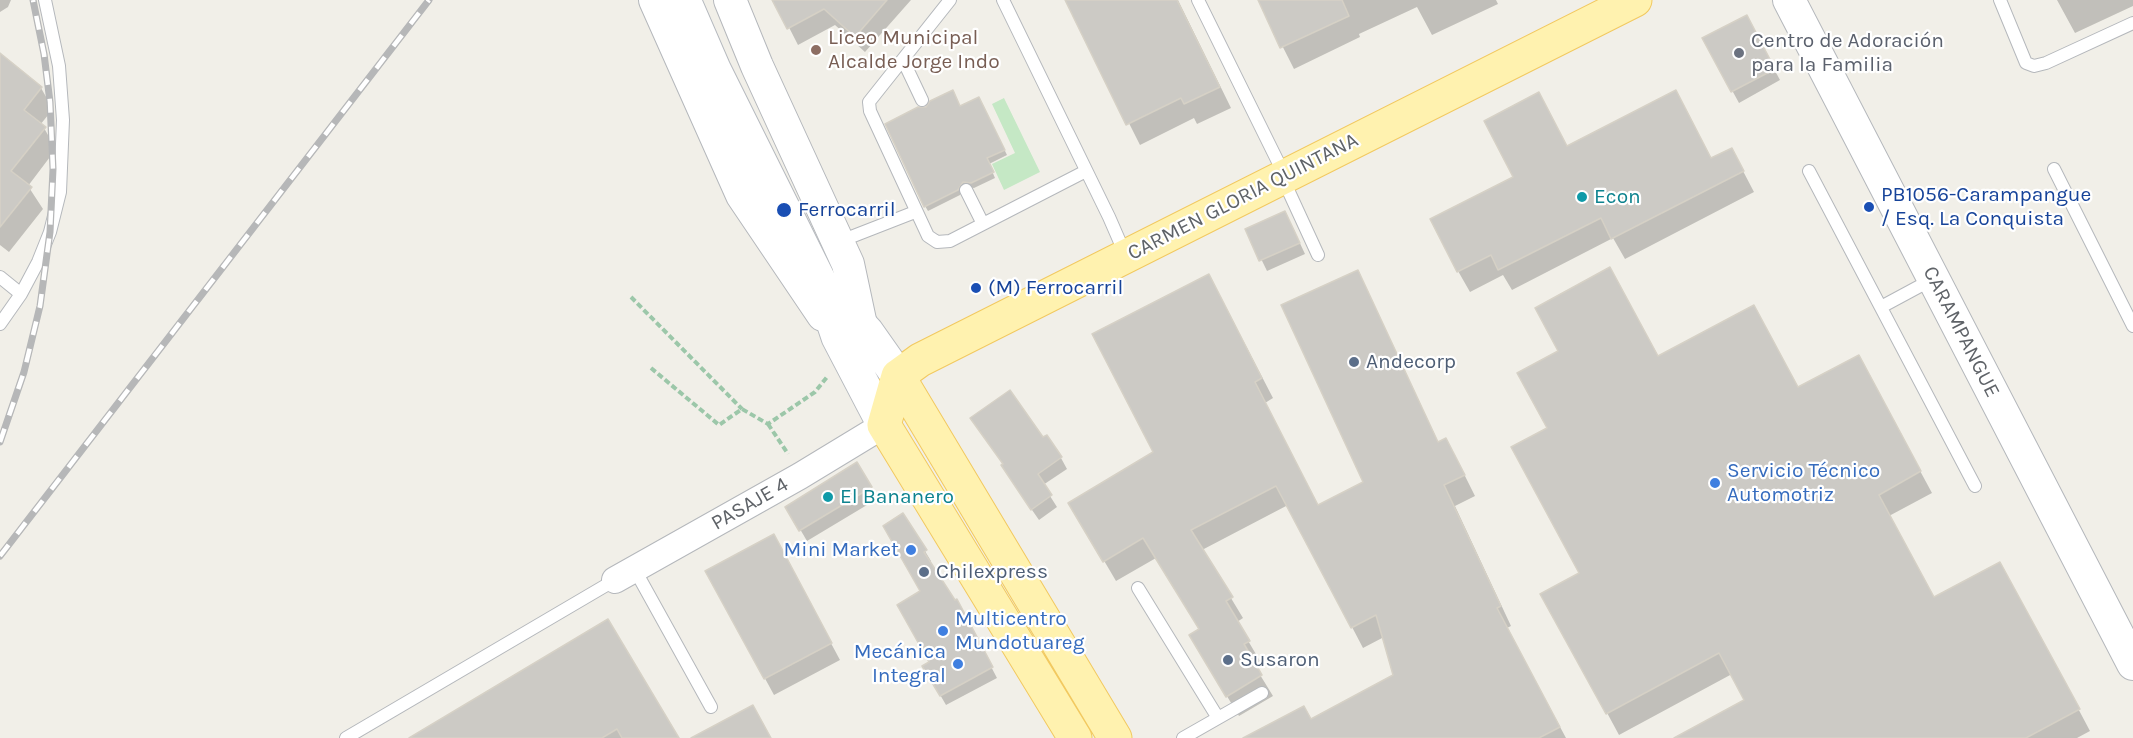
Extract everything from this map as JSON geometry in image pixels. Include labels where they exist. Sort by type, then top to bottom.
[{"type":"main road","points":[[684,0],[714,69],[848,338],[884,425],[1075,738]]},
{"type":"main road","name":"CARMEN GLORIA QUINTANA","points":[[898,376],[920,360],[1635,0]]},
{"type":"main road","points":[[848,338],[898,376],[1115,738]]},
{"type":"main road","points":[[884,425],[898,376]]},
{"type":"street","points":[[655,0],[742,195],[761,225],[848,338]]},
{"type":"street","points":[[730,0],[757,66],[848,264],[848,338]]},
{"type":"street","name":"CARAMPANGUE","points":[[1789,0],[2133,664]]},
{"type":"street","name":"PASAJE 4","points":[[625,575],[800,476],[884,425]]},
{"type":"lane","points":[[0,324],[21,294],[50,232],[60,192],[63,120],[59,66],[45,0]]},
{"type":"lane","points":[[950,0],[869,102],[870,111],[928,236],[936,242],[950,241],[1086,171]]},
{"type":"lane","points":[[1003,0],[1126,256]]},
{"type":"lane","points":[[1198,0],[1284,177],[1318,255]]},
{"type":"lane","points":[[2000,0],[2026,63],[2034,66],[2046,63],[2133,23]]},
{"type":"lane","points":[[903,60],[922,100]]},
{"type":"lane","points":[[2054,169],[2133,326]]},
{"type":"lane","points":[[1809,171],[1975,486]]},
{"type":"lane","points":[[966,190],[983,224]]},
{"type":"lane","points":[[837,242],[915,212]]},
{"type":"lane","points":[[0,277],[21,294]]},
{"type":"lane","points":[[1881,307],[1934,279]]},
{"type":"lane","points":[[346,738],[625,575],[711,707]]},
{"type":"lane","points":[[1137,588],[1218,718]]},
{"type":"lane","points":[[1183,738],[1262,693]]},
{"type":"path","points":[[631,297],[742,409],[768,424],[800,476]]},
{"type":"path","points":[[768,424],[815,392],[848,338]]},
{"type":"path","points":[[651,369],[719,425],[742,409]]},
{"type":"green space","points":[[1004,98],[1040,172],[1004,190],[992,164],[1015,153],[992,104]]},
{"type":"building","points":[[772,0],[887,0],[855,37],[824,9],[787,29]]},
{"type":"building","points":[[1065,0],[1177,0],[1220,87],[1184,104],[1181,98],[1126,125]]},
{"type":"building","points":[[1258,0],[1342,0],[1349,16],[1280,48]]},
{"type":"building","name":"Centro de Adoración para la Familia","points":[[1747,15],[1775,69],[1731,92],[1702,38]]},
{"type":"building","points":[[0,53],[42,87],[24,110],[46,127],[11,171],[32,187],[0,227]]},
{"type":"building","points":[[953,90],[960,106],[979,97],[1005,150],[987,158],[994,172],[971,183],[963,182],[958,190],[924,207],[885,124],[918,107],[926,107],[930,101]]},
{"type":"building","name":"Econ","points":[[1676,90],[1711,158],[1732,148],[1744,171],[1611,239],[1601,218],[1498,270],[1491,255],[1457,272],[1430,219],[1513,177],[1484,121],[1539,92],[1567,146]]},
{"type":"building","points":[[1285,211],[1300,243],[1259,261],[1245,229]]},
{"type":"building","name":"Servicio Técnico Automotriz","points":[[1610,267],[1658,356],[1754,305],[1798,387],[1859,355],[1921,471],[1879,495],[1934,597],[2000,562],[2080,709],[2026,738],[1674,738],[1744,700],[1719,653],[1606,714],[1540,594],[1579,573],[1511,447],[1547,428],[1517,373],[1558,351],[1535,308]]},
{"type":"building","points":[[1358,270],[1438,442],[1446,438],[1465,475],[1444,485],[1501,606],[1497,608],[1560,727],[1539,738],[1243,738],[1304,706],[1311,719],[1393,675],[1376,615],[1351,628],[1276,486],[1191,530],[1233,597],[1226,601],[1250,641],[1244,644],[1262,675],[1226,697],[1189,635],[1199,629],[1143,538],[1103,562],[1068,503],[1153,452],[1092,334],[1209,274],[1262,378],[1255,382],[1318,505],[1363,482],[1281,305]]},
{"type":"building","points":[[1010,390],[1043,437],[1047,435],[1062,457],[1038,474],[1052,495],[1031,510],[1001,465],[1003,464],[970,418]]},
{"type":"building","name":"El Bananero","points":[[857,462],[872,487],[799,531],[785,507]]},
{"type":"building","points":[[903,513],[927,550],[924,552],[955,600],[957,599],[993,667],[940,696],[922,666],[929,662],[897,605],[920,591],[883,526]]},
{"type":"building","points":[[774,534],[832,643],[764,679],[705,571]]},
{"type":"building","points":[[608,619],[679,738],[622,738],[617,729],[602,738],[409,738]]},
{"type":"building","points":[[753,705],[771,738],[691,738]]},
{"type":"railway","points":[[0,442],[24,372],[40,306],[50,232],[53,169],[50,102],[44,54],[33,0]]},
{"type":"railway","points":[[0,556],[429,0]]},
{"type":"place","name":"Liceo Municipal Alcalde Jorge Indo","points":[[816,50]]},
{"type":"place","name":"Centro de Adoración para la Familia","points":[[1739,53]]},
{"type":"place","name":"Econ","points":[[1582,197]]},
{"type":"place","name":"PB1056-Carampangue / Esq. La Conquista","points":[[1869,207]]},
{"type":"place","name":"Ferrocarril","points":[[784,210]]},
{"type":"place","name":"(M) Ferrocarril","points":[[976,288]]},
{"type":"place","name":"Andecorp","points":[[1354,362]]},
{"type":"place","name":"Servicio Técnico Automotriz","points":[[1715,483]]},
{"type":"place","name":"El Bananero","points":[[828,497]]},
{"type":"place","name":"Mini Market","points":[[911,550]]},
{"type":"place","name":"Chilexpress","points":[[924,572]]},
{"type":"place","name":"Multicentro Mundotuareg","points":[[943,631]]},
{"type":"place","name":"Susaron","points":[[1228,660]]},
{"type":"place","name":"Mecánica Integral","points":[[958,664]]}]
